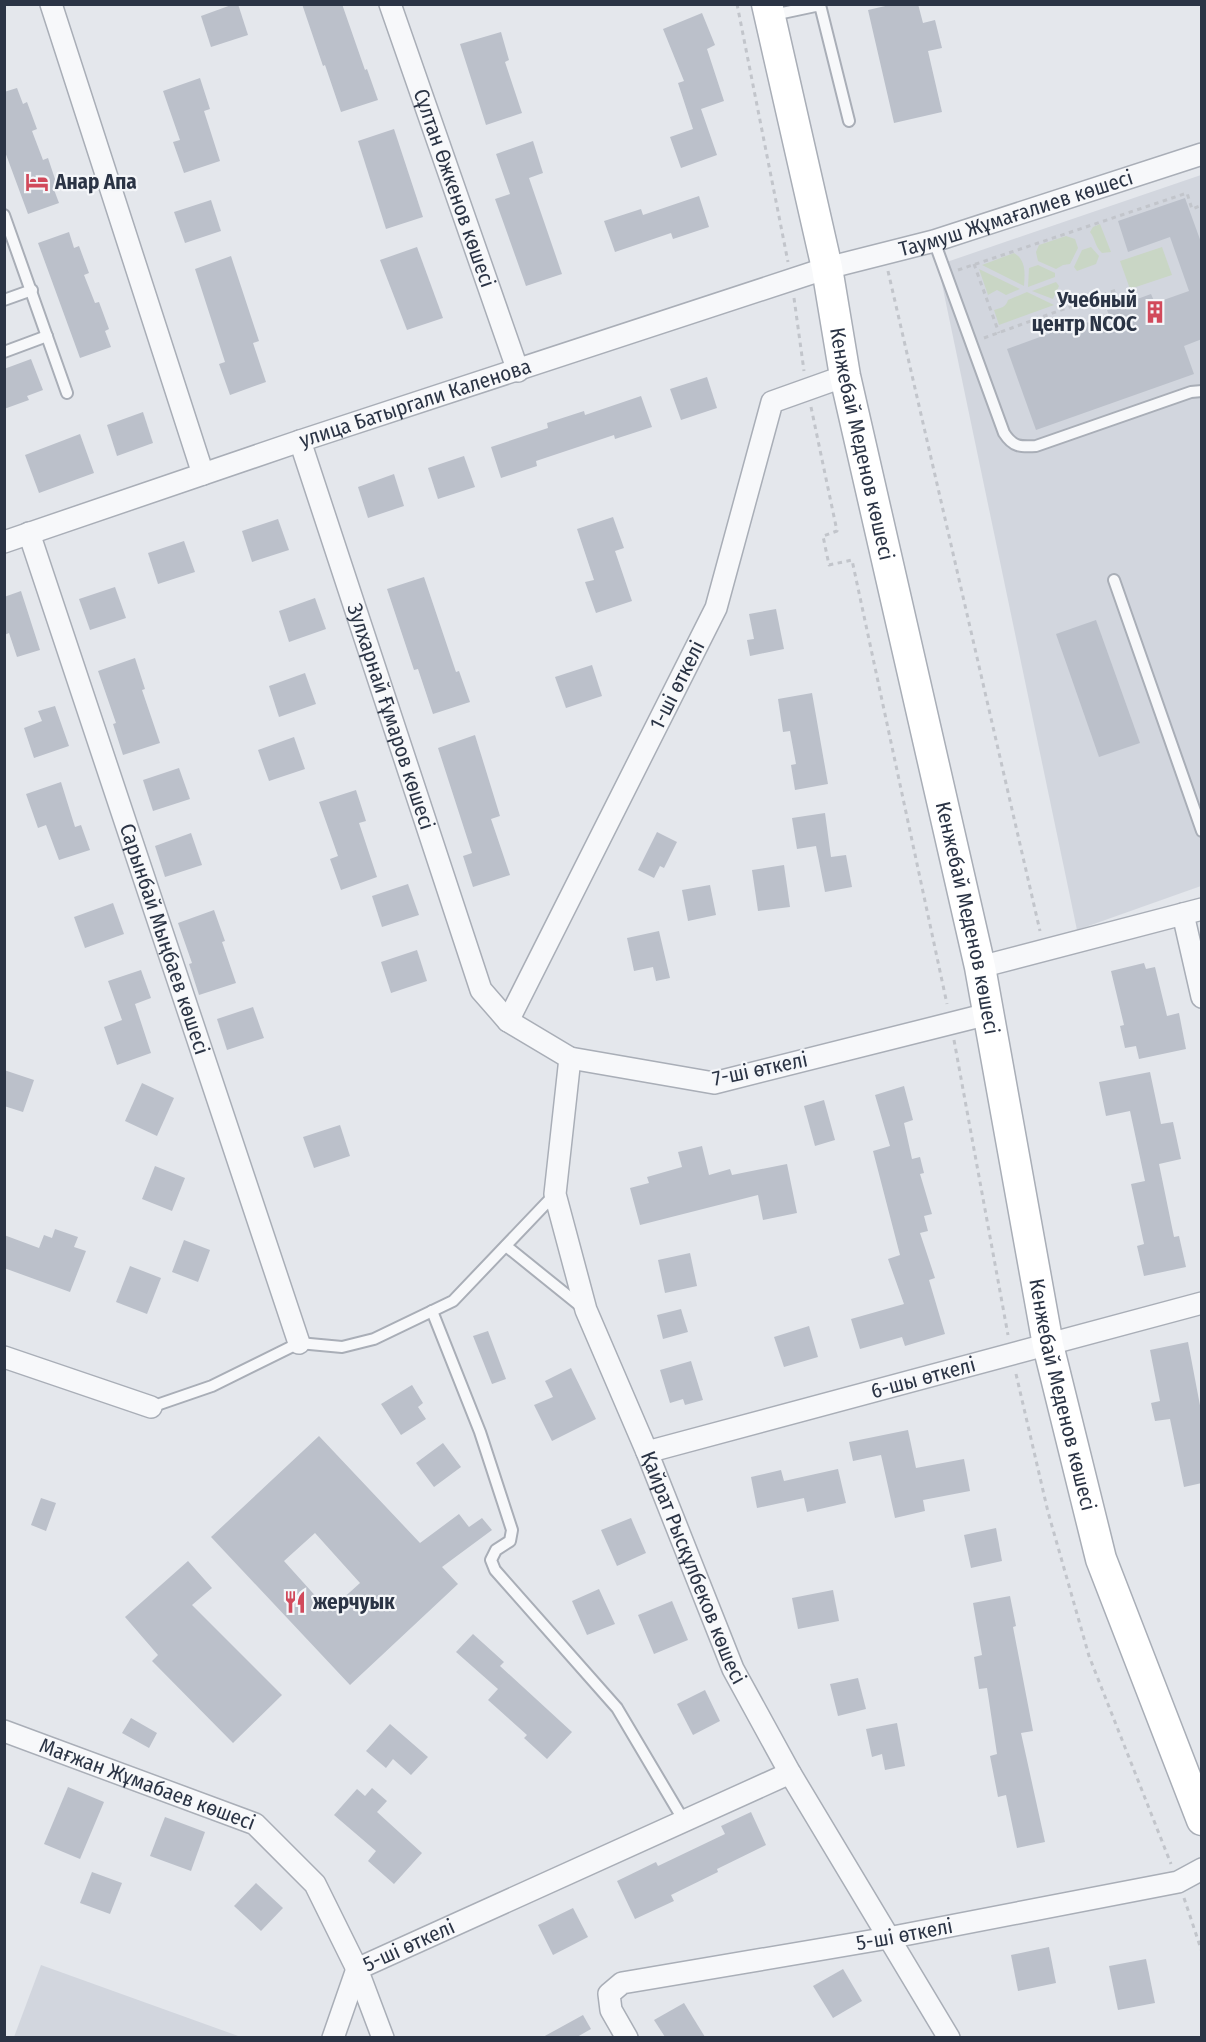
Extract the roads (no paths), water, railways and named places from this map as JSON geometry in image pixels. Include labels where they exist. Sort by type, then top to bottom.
[{"type":"street","points":[[51,4],[202,474]]},
{"type":"street","name":"Сұлтан Өжкенов көшесі","points":[[390,4],[518,371]]},
{"type":"street","name":"Кенжебай Меденов көшесі","points":[[768,10],[827,268],[845,376],[980,967],[1048,1345],[1101,1559],[1202,1820]]},
{"type":"street","name":"Таумуш Жұмағалиев көшесі","points":[[827,268],[934,241],[1202,154]]},
{"type":"street","name":"улица Батыргали Каленова","points":[[4,542],[300,441],[827,268]]},
{"type":"street","name":"1-ші өткелі","points":[[507,1021],[716,608],[772,402],[845,376]]},
{"type":"street","name":"Зулхарнай Ғұмаров көшесі","points":[[300,441],[481,990]]},
{"type":"street","name":"Сарынбай Мыңбаев көшесі","points":[[29,533],[299,1342]]},
{"type":"street","points":[[980,967],[1192,911],[1202,997]]},
{"type":"street","name":"7-ші өткелі","points":[[481,990],[507,1021],[570,1058],[714,1083],[988,1014]]},
{"type":"street","name":"Қайрат Рысқұлбеков көшесі","points":[[570,1058],[555,1194],[586,1310],[647,1452],[733,1669],[790,1773],[949,2037]]},
{"type":"street","name":"6-шы өткелі","points":[[647,1452],[1202,1303]]},
{"type":"street","points":[[4,1357],[150,1407]]},
{"type":"street","name":"Мағжан Жұмабаев көшесі","points":[[4,1731],[255,1824],[315,1884],[357,1969],[383,2037]]},
{"type":"street","name":"5-ші өткелі","points":[[333,2037],[357,1969],[790,1773]]},
{"type":"street","name":"5-ші өткелі","points":[[627,2037],[611,2010],[609,1994],[622,1983],[888,1938],[1178,1882],[1202,1869]]},
{"type":"lane","points":[[768,10],[820,5],[849,121]]},
{"type":"lane","points":[[4,214],[9,239],[32,290],[67,393]]},
{"type":"lane","points":[[934,241],[1004,433],[1018,447],[1036,446],[1191,392],[1202,391]]},
{"type":"lane","points":[[4,300],[32,290]]},
{"type":"lane","points":[[4,352],[47,336]]},
{"type":"lane","points":[[1114,580],[1202,831]]},
{"type":"lane","points":[[150,1407],[212,1386],[299,1342],[342,1347],[374,1339],[453,1301],[555,1194]]},
{"type":"lane","points":[[506,1246],[586,1310]]},
{"type":"lane","points":[[432,1311],[480,1432],[512,1530],[510,1541],[496,1550],[491,1560],[495,1570],[617,1708],[684,1821]]},
{"type":"place","name":"Анар Апа","points":[[37,182]]},
{"type":"place","name":"Учебный центр NCOC","points":[[1155,312]]},
{"type":"place","name":"жерчуык","points":[[295,1602]]}]
